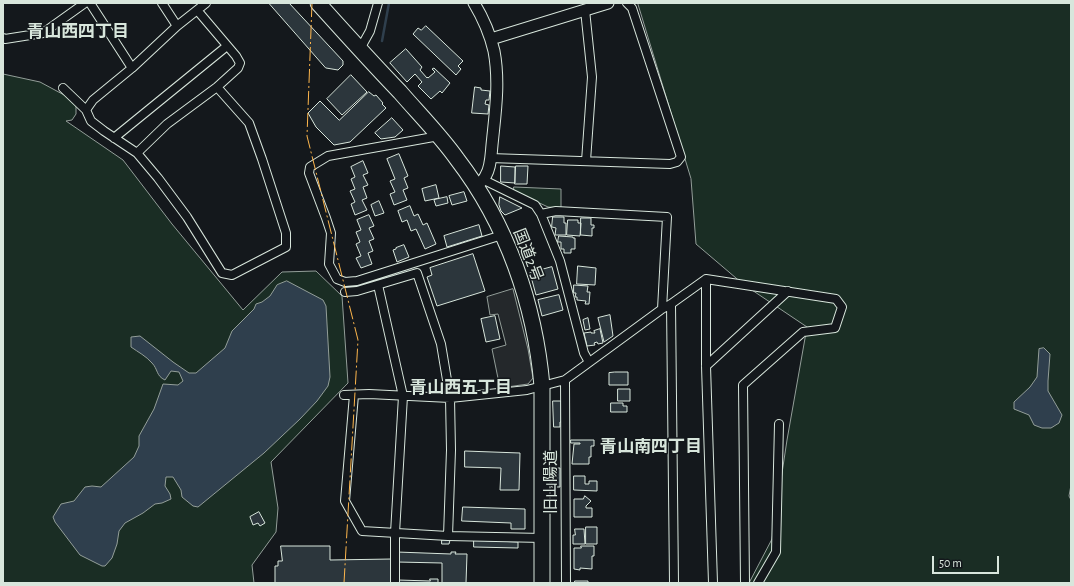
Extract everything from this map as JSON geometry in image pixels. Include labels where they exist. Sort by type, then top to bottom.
[{"type":"highway","name":"国道2号","points":[[318,3],[480,183],[490,210],[513,261],[523,288],[532,321],[542,386],[542,583]]},
{"type":"street","points":[[3,38],[5,39],[43,33],[85,3]]},
{"type":"street","points":[[90,3],[132,68]]},
{"type":"street","points":[[162,3],[177,26]]},
{"type":"street","points":[[86,110],[93,100],[132,68],[177,26],[206,3]]},
{"type":"street","points":[[360,49],[370,31],[378,3]]},
{"type":"street","points":[[474,3],[482,17],[491,39],[495,62],[497,92],[488,172],[480,183],[535,204],[541,214],[560,261],[584,353],[588,362]]},
{"type":"street","points":[[491,39],[608,3]]},
{"type":"street","points":[[490,158],[670,164],[677,162],[681,157],[632,8],[627,3]]},
{"type":"street","points":[[137,152],[167,124],[217,87],[238,68],[240,63],[236,56],[197,10]]},
{"type":"street","points":[[585,10],[592,77],[586,161]]},
{"type":"street","points":[[114,138],[227,46]]},
{"type":"street","points":[[63,88],[86,110],[91,121],[114,138],[137,152],[187,217],[222,273],[232,275],[286,247],[286,233],[249,123],[217,87]]},
{"type":"street","points":[[439,136],[328,156],[310,167],[310,173],[331,233],[329,264],[337,279],[345,282],[357,281],[502,235]]},
{"type":"street","points":[[541,214],[556,211],[667,217],[662,309]]},
{"type":"street","points":[[345,292],[357,291],[417,273],[441,344],[450,398],[451,450],[448,536]]},
{"type":"street","points":[[706,280],[706,366],[713,583]]},
{"type":"street","points":[[344,395],[369,394],[450,398],[527,390],[565,380],[662,309],[706,280],[836,299],[842,307],[835,328],[803,332],[743,385],[745,583]]},
{"type":"street","points":[[378,285],[403,396],[394,533],[395,583]]},
{"type":"street","points":[[706,366],[788,291]]},
{"type":"street","points":[[671,304],[674,583]]},
{"type":"street","name":"旧山陽道","points":[[565,380],[566,583]]},
{"type":"street","points":[[354,395],[345,501],[362,532],[543,538]]},
{"type":"street","points":[[758,583],[776,552],[779,424]]},
{"type":"green space","points":[[638,3],[1071,3],[1071,485],[1069,496],[1071,500],[1071,583],[749,583],[772,539],[787,440],[807,327],[743,284],[696,244],[691,179]]},
{"type":"green space","points":[[3,74],[40,82],[66,96],[76,106],[76,114],[72,120],[66,121],[123,160],[172,224],[243,310],[282,272],[316,271],[342,296],[348,383],[271,462],[278,508],[276,532],[252,565],[254,583],[3,583]]},
{"type":"green space","points":[[514,187],[561,189],[561,208],[548,207],[514,191]]},
{"type":"shaded area","points":[[513,289],[528,349],[533,378],[528,384],[500,388],[492,349],[506,345],[498,314],[490,315],[487,297]]},
{"type":"water","points":[[287,281],[323,300],[326,306],[330,377],[328,386],[317,401],[264,453],[198,507],[193,506],[182,497],[181,490],[173,477],[166,477],[165,486],[171,499],[155,504],[125,523],[119,531],[117,544],[112,558],[105,566],[102,566],[80,555],[55,522],[53,517],[61,504],[74,501],[85,487],[101,487],[134,457],[139,446],[139,436],[154,409],[163,384],[178,385],[183,381],[179,372],[171,371],[165,380],[162,378],[154,365],[145,356],[131,347],[131,337],[140,336],[189,373],[196,373],[225,348],[232,331],[254,309],[256,304],[262,302],[270,296],[277,285]]},
{"type":"water","points":[[1044,348],[1050,354],[1048,391],[1062,415],[1059,423],[1051,428],[1042,428],[1034,425],[1029,415],[1014,409],[1014,402],[1030,387],[1037,377],[1039,349]]},
{"type":"building","points":[[269,3],[289,3],[343,61],[343,65],[338,70],[326,68]]},
{"type":"building","points":[[426,26],[463,61],[458,66],[461,69],[456,75],[413,34],[418,28],[421,30]]},
{"type":"building","points":[[406,49],[422,67],[420,70],[427,78],[435,72],[432,69],[434,68],[450,83],[442,93],[440,91],[431,99],[418,86],[422,82],[415,74],[407,82],[390,63]]},
{"type":"building","points":[[351,75],[367,92],[342,115],[327,99]]},
{"type":"building","points":[[475,87],[481,88],[481,90],[490,91],[489,100],[486,100],[485,104],[489,105],[488,114],[472,113]]},
{"type":"building","points":[[369,92],[374,96],[376,95],[386,108],[350,142],[334,145],[316,127],[308,113],[320,101],[339,120]]},
{"type":"building","points":[[392,118],[403,130],[395,137],[381,139],[375,133]]},
{"type":"building","points":[[399,154],[408,176],[404,178],[408,188],[403,190],[407,200],[394,205],[390,194],[395,192],[390,181],[395,179],[387,159]]},
{"type":"building","points":[[363,161],[368,173],[363,175],[368,185],[363,187],[367,198],[362,200],[367,210],[355,215],[351,204],[355,202],[350,191],[355,189],[351,179],[355,177],[351,167]]},
{"type":"building","points":[[501,166],[515,167],[515,183],[501,182]]},
{"type":"building","points":[[516,166],[528,166],[527,184],[515,184]]},
{"type":"building","points":[[436,185],[439,198],[425,201],[422,189]]},
{"type":"building","points":[[464,192],[467,201],[452,205],[449,196]]},
{"type":"building","points":[[447,197],[448,203],[436,206],[434,200]]},
{"type":"building","points":[[500,197],[522,208],[505,215],[501,211],[499,205]]},
{"type":"building","points":[[379,201],[384,213],[375,216],[371,205]]},
{"type":"building","points":[[410,206],[414,216],[418,214],[423,225],[427,223],[436,244],[425,249],[416,229],[411,231],[407,220],[402,222],[398,211]]},
{"type":"building","points":[[369,215],[374,226],[369,228],[374,239],[369,241],[373,251],[368,253],[372,264],[361,268],[356,258],[361,256],[356,244],[360,242],[356,232],[361,230],[357,220]]},
{"type":"building","points":[[553,217],[564,217],[564,223],[566,223],[566,235],[555,235],[556,228],[552,227]]},
{"type":"building","points":[[581,218],[591,218],[591,225],[594,225],[594,228],[592,228],[592,236],[581,235]]},
{"type":"building","points":[[568,220],[578,220],[578,223],[581,223],[580,236],[567,235]]},
{"type":"building","points":[[479,225],[482,236],[447,247],[444,236]]},
{"type":"building","points":[[559,236],[575,238],[575,249],[571,249],[571,253],[564,253],[564,249],[561,249],[561,242],[558,242]]},
{"type":"building","points":[[404,245],[409,257],[397,262],[393,250]]},
{"type":"building","points":[[473,254],[485,291],[437,306],[427,277],[432,275],[430,268]]},
{"type":"building","points":[[578,266],[596,268],[595,285],[577,284]]},
{"type":"building","points":[[552,267],[558,289],[536,295],[530,273]]},
{"type":"building","points":[[574,285],[588,286],[587,292],[590,292],[589,304],[585,304],[586,301],[577,300],[577,297],[575,297],[576,293],[574,293]]},
{"type":"building","points":[[559,295],[563,310],[542,316],[538,300]]},
{"type":"building","points":[[610,315],[613,336],[604,342],[598,318]]},
{"type":"building","points":[[495,316],[500,339],[486,342],[481,319]]},
{"type":"building","points":[[588,318],[590,329],[585,330],[583,320]]},
{"type":"building","points":[[600,329],[603,343],[598,344],[597,342],[594,343],[595,345],[587,346],[584,333],[595,333],[594,331]]},
{"type":"building","points":[[628,372],[628,385],[609,385],[609,373]]},
{"type":"building","points":[[618,389],[630,389],[630,401],[618,401]]},
{"type":"building","points":[[553,401],[561,401],[560,427],[554,427]]},
{"type":"building","points":[[611,403],[623,403],[623,406],[627,406],[627,412],[611,412]]},
{"type":"building","points":[[571,440],[594,440],[594,446],[591,446],[591,457],[589,457],[589,464],[572,464],[574,444],[580,443],[571,443]]},
{"type":"building","points":[[465,451],[520,453],[519,490],[500,490],[501,468],[465,467]]},
{"type":"building","points":[[552,468],[560,468],[560,487],[552,487]]},
{"type":"building","points":[[574,476],[585,476],[585,484],[589,484],[589,481],[597,481],[597,491],[574,490]]},
{"type":"building","points":[[585,496],[591,501],[586,508],[592,508],[592,517],[574,517],[574,499],[583,499]]},
{"type":"building","points":[[463,507],[525,509],[525,529],[511,529],[511,523],[462,521]]},
{"type":"building","points":[[259,512],[265,523],[260,526],[258,523],[253,525],[250,517]]},
{"type":"building","points":[[586,527],[597,527],[597,544],[586,544]]},
{"type":"building","points":[[575,529],[584,529],[585,544],[573,544]]},
{"type":"building","points":[[442,540],[450,540],[449,544],[442,544]]},
{"type":"building","points":[[474,540],[518,542],[518,548],[474,547]]},
{"type":"building","points":[[281,546],[330,546],[330,560],[392,559],[392,583],[275,583],[275,566],[278,566],[278,561],[282,561]]},
{"type":"building","points":[[581,546],[594,546],[592,569],[574,569],[574,548],[581,548]]},
{"type":"building","points":[[397,552],[451,554],[451,552],[456,552],[455,554],[467,554],[466,583],[442,583],[442,563],[397,562]]},
{"type":"building","points":[[430,579],[438,579],[438,583],[398,583],[398,580],[430,581]]},
{"type":"building","points":[[575,581],[588,581],[588,583],[575,583]]},
{"type":"waterway","points":[[382,41],[389,3]]},
{"type":"power","points":[[312,3],[307,136],[358,340],[344,583]]},
{"type":"district","name":"青山西四丁目","points":[[78,32]]},
{"type":"district","name":"青山西五丁目","points":[[461,388]]},
{"type":"district","name":"青山南四丁目","points":[[651,447]]}]
